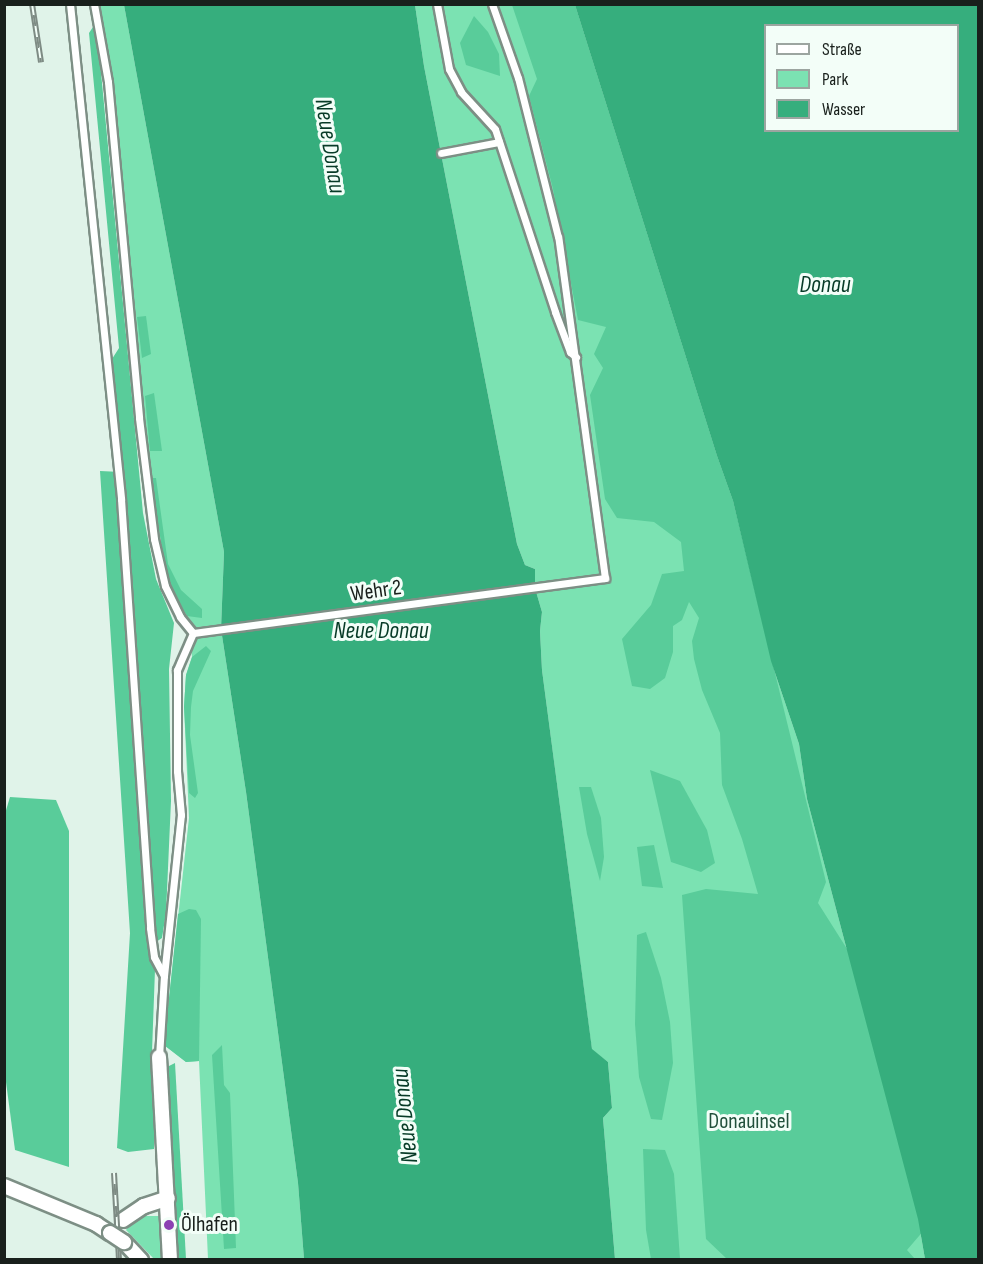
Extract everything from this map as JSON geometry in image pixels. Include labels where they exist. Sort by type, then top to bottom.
[{"type":"street","points":[[159,1057],[170,1260]]},
{"type":"street","points":[[4,1186],[96,1224],[124,1242],[141,1260]]},
{"type":"street","points":[[123,1220],[144,1206],[168,1198]]},
{"type":"lane","points":[[70,4],[121,499],[150,928],[154,957],[164,976]]},
{"type":"lane","points":[[94,4],[108,82],[139,418],[154,539],[165,586],[180,617],[193,633],[177,670],[177,771],[181,815],[164,976],[159,1057]]},
{"type":"lane","points":[[437,4],[449,69],[455,82],[495,129],[555,312],[570,352],[576,357]]},
{"type":"lane","points":[[492,4],[518,78],[550,199],[567,283],[576,357]]},
{"type":"lane","points":[[441,153],[499,142]]},
{"type":"lane","name":"Wehr 2","points":[[193,633],[605,578],[576,357]]},
{"type":"lane","points":[[123,1220],[119,1229],[124,1242]]},
{"type":"green space","points":[[100,5],[124,5],[224,552],[221,629],[246,792],[298,1183],[304,1259],[208,1259],[199,1061],[186,1062],[164,1045],[189,818],[184,707],[186,675],[192,657],[187,616],[175,597],[165,568],[151,478],[106,42]]},
{"type":"green space","name":"Donauinsel","points":[[415,5],[575,5],[733,501],[771,661],[799,744],[807,799],[918,1219],[925,1259],[615,1259],[603,1118],[612,1108],[608,1062],[592,1050],[542,670],[540,631],[542,612],[535,588],[535,569],[525,565],[517,544],[424,66]]},
{"type":"green space","points":[[512,5],[575,5],[733,501],[826,882],[818,903],[861,971],[925,1229],[907,1250],[915,1259],[727,1259],[706,1239],[682,895],[706,889],[758,894],[742,839],[722,785],[720,733],[702,690],[694,659],[692,641],[699,618],[689,602],[682,620],[673,626],[673,652],[665,678],[650,689],[632,686],[622,639],[651,605],[662,574],[684,571],[681,542],[654,522],[617,518],[605,499],[590,395],[603,368],[594,354],[606,327],[578,320],[553,189],[529,96],[537,79]]},
{"type":"green space","points":[[474,16],[488,32],[499,54],[500,76],[466,65],[460,43]]},
{"type":"green space","points":[[93,27],[98,41],[143,513],[156,579],[174,623],[169,669],[171,801],[166,913],[162,938],[156,942],[152,1052],[155,1099],[154,1149],[128,1152],[117,1148],[130,933],[100,471],[121,472],[112,359],[119,348],[89,33]]},
{"type":"green space","points":[[146,316],[151,354],[142,358],[137,317]]},
{"type":"green space","points":[[154,393],[162,451],[150,451],[145,396]]},
{"type":"green space","points":[[151,478],[156,478],[168,564],[181,590],[202,609],[202,618],[187,616],[175,597],[165,568]]},
{"type":"green space","points":[[206,646],[211,651],[193,691],[191,707],[190,735],[198,793],[195,798],[189,793],[184,707],[186,675],[192,657]]},
{"type":"green space","points":[[650,770],[680,781],[707,830],[715,863],[701,872],[671,862]]},
{"type":"green space","points":[[579,787],[591,787],[601,818],[604,857],[600,881],[587,834]]},
{"type":"green space","points":[[10,797],[56,800],[69,831],[69,1167],[15,1150],[4,1067],[4,817]]},
{"type":"green space","points":[[654,845],[663,888],[642,886],[637,847]]},
{"type":"green space","points":[[189,909],[196,910],[201,919],[199,1061],[186,1062],[164,1045],[178,914]]},
{"type":"green space","points":[[646,932],[661,978],[670,1022],[673,1063],[662,1120],[651,1119],[639,1077],[635,1024],[637,935]]},
{"type":"green space","points":[[222,1045],[224,1085],[230,1093],[236,1248],[224,1249],[212,1055]]},
{"type":"green space","points":[[175,1063],[186,1259],[176,1259],[165,1068]]},
{"type":"green space","points":[[643,1149],[665,1150],[674,1174],[680,1259],[651,1259],[646,1230]]},
{"type":"green space","points":[[144,1216],[164,1218],[165,1259],[154,1259],[126,1230],[130,1224]]},
{"type":"water","name":"Neue Donau","points":[[124,5],[415,5],[424,66],[517,544],[525,565],[535,569],[535,588],[542,612],[540,631],[542,670],[592,1049],[608,1062],[612,1108],[603,1118],[615,1259],[304,1259],[298,1183],[246,792],[221,629],[224,552]]},
{"type":"water","name":"Donau","points":[[575,5],[978,5],[978,1259],[925,1259],[918,1219],[807,799],[799,744],[771,661],[733,501]]},
{"type":"railway","points":[[32,4],[41,62]]},
{"type":"railway","points":[[114,1173],[119,1260]]},
{"type":"place","name":"Ölhafen","points":[[169,1225]]}]
